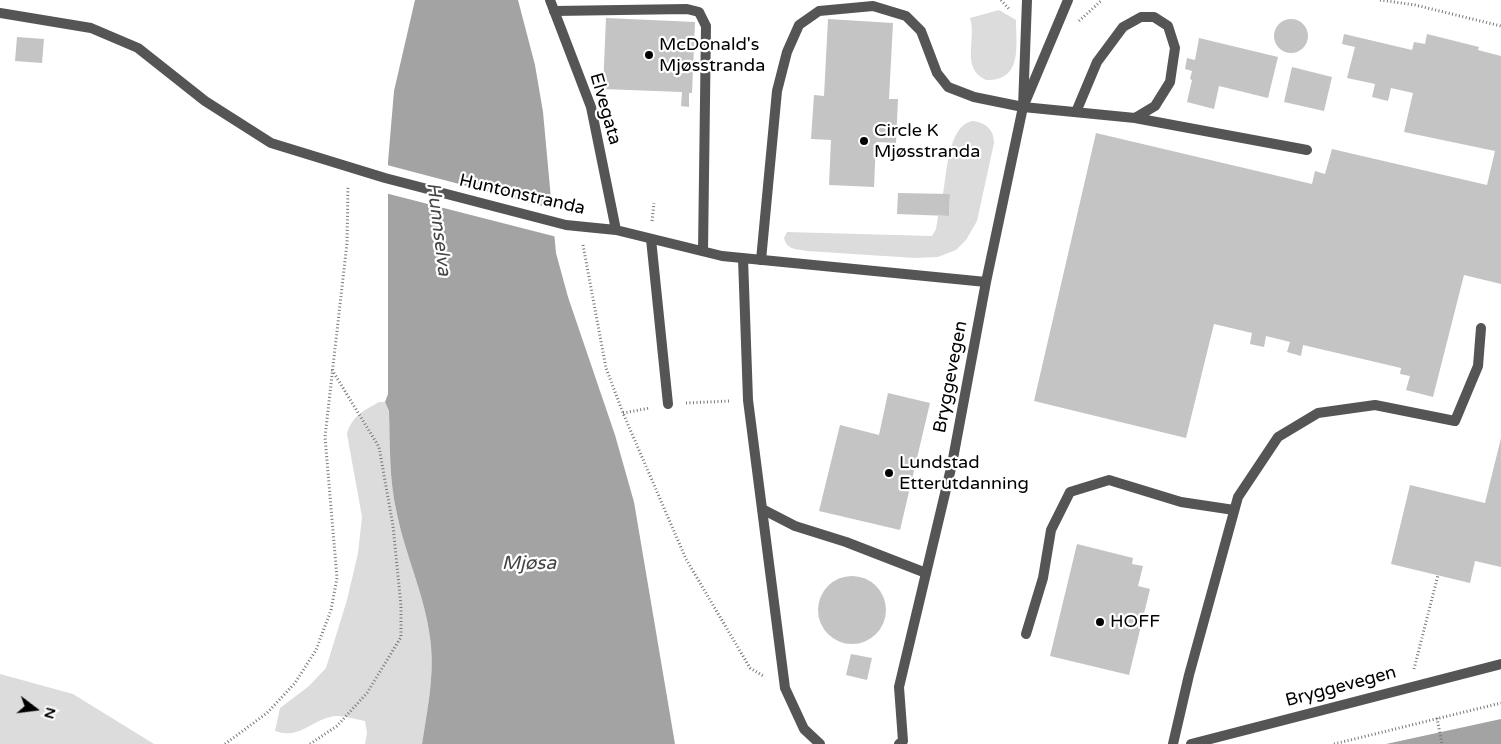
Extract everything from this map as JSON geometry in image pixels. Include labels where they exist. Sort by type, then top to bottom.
[{"type":"street","name":"Elvegata","points":[[550,0],[591,107],[616,230]]},
{"type":"street","name":"Bryggevegen","points":[[903,743],[899,687],[952,464],[986,282],[1023,107],[1027,0]]},
{"type":"street","name":"Bryggevegen","points":[[1023,107],[1068,0]]},
{"type":"street","points":[[761,260],[777,91],[787,52],[800,25],[819,11],[873,6],[906,16],[921,31],[937,73],[948,87],[974,97],[1023,107],[1135,118],[1307,150]]},
{"type":"street","points":[[554,11],[687,9],[700,12],[706,26],[703,251]]},
{"type":"street","name":"Huntonstranda","points":[[0,13],[90,28],[138,48],[205,101],[271,143],[348,168],[566,225],[616,230],[703,251],[761,260],[986,282]]},
{"type":"street","points":[[1076,112],[1097,62],[1123,26],[1141,17],[1154,18],[1168,26],[1175,48],[1170,82],[1155,106],[1135,118]]},
{"type":"street","points":[[651,239],[668,404]]},
{"type":"street","points":[[743,258],[748,400],[785,688],[804,729],[820,744]]},
{"type":"street","points":[[1173,744],[1189,675],[1238,498],[1278,437],[1318,413],[1375,405],[1455,421],[1478,366],[1481,328]]},
{"type":"street","points":[[1026,634],[1043,578],[1051,530],[1070,492],[1109,480],[1181,502],[1234,510]]},
{"type":"street","points":[[762,509],[795,526],[846,542],[926,573]]},
{"type":"street","name":"Bryggevegen","points":[[1191,744],[1501,664]]},
{"type":"path","points":[[1076,21],[1081,21],[1102,0]]},
{"type":"path","points":[[1380,0],[1415,5],[1501,26]]},
{"type":"path","points":[[225,744],[267,713],[295,683],[316,650],[331,610],[337,578],[325,437],[347,243],[348,168]]},
{"type":"path","points":[[580,227],[606,368],[686,559],[750,668],[785,688]]},
{"type":"path","points":[[310,744],[336,726],[367,692],[401,637],[401,606],[393,526],[379,447],[332,369]]},
{"type":"path","points":[[1410,686],[1438,575]]},
{"type":"path","points":[[1334,744],[1345,743],[1501,702]]},
{"type":"path","points":[[1437,718],[1442,744]]},
{"type":"shaded area","points":[[999,10],[1016,20],[1015,60],[1012,68],[1006,75],[998,79],[986,80],[978,75],[971,61],[972,26],[970,18]]},
{"type":"shaded area","points":[[972,121],[988,127],[994,138],[994,143],[977,221],[966,240],[956,250],[938,257],[915,258],[807,251],[792,248],[785,242],[784,238],[787,232],[932,236],[936,229],[938,216],[949,216],[950,194],[943,194],[953,141],[964,125]]},
{"type":"shaded area","points":[[379,402],[385,402],[389,411],[390,462],[394,501],[429,629],[432,658],[431,683],[422,744],[365,744],[367,733],[365,721],[343,716],[330,717],[297,732],[283,733],[275,731],[280,708],[309,686],[326,668],[347,600],[358,553],[362,517],[347,434],[355,418]]},
{"type":"shaded area","points":[[0,674],[73,694],[154,744],[0,744]]},
{"type":"water","points":[[415,0],[518,0],[535,65],[543,112],[556,253],[568,297],[615,435],[634,502],[675,744],[422,744],[431,683],[431,646],[421,596],[394,501],[390,462],[389,411],[385,402],[388,394],[388,162],[394,91]]},
{"type":"water","points":[[1501,719],[1501,744],[1386,744]]},
{"type":"pier","points":[[387,165],[554,209],[557,237],[385,193]]},
{"type":"building","name":"McDonald's Mjøsstranda","points":[[606,18],[695,22],[692,93],[689,93],[689,107],[681,106],[682,92],[603,89]]},
{"type":"building","points":[[828,19],[893,23],[889,99],[898,99],[896,143],[876,142],[874,187],[829,185],[831,140],[811,139],[814,95],[824,96]]},
{"type":"building","points":[[1291,19],[1298,20],[1303,24],[1307,29],[1307,43],[1303,48],[1298,52],[1291,53],[1284,52],[1279,48],[1275,43],[1274,36],[1275,29],[1279,24],[1284,20]]},
{"type":"building","points":[[1344,34],[1412,50],[1414,42],[1425,44],[1427,34],[1479,47],[1478,50],[1501,56],[1501,284],[1464,275],[1433,397],[1406,390],[1410,376],[1400,374],[1401,368],[1303,345],[1301,356],[1287,352],[1290,342],[1266,336],[1264,347],[1250,344],[1252,333],[1214,324],[1186,438],[1034,401],[1096,133],[1312,184],[1315,171],[1325,174],[1332,149],[1487,185],[1495,151],[1404,132],[1413,93],[1391,88],[1388,101],[1372,97],[1375,84],[1347,78],[1355,47],[1342,44]]},
{"type":"building","points":[[17,37],[44,39],[42,63],[15,61]]},
{"type":"building","points":[[1199,38],[1278,57],[1268,98],[1219,86],[1214,109],[1187,102],[1192,71],[1185,69],[1187,58],[1195,60]]},
{"type":"building","points":[[1292,67],[1332,77],[1324,111],[1284,102]]},
{"type":"building","points":[[898,193],[950,194],[949,216],[897,214]]},
{"type":"building","points":[[888,393],[930,403],[900,530],[819,511],[840,425],[879,435]]},
{"type":"building","points":[[1501,438],[1501,567],[1475,561],[1470,583],[1391,564],[1410,485],[1485,503]]},
{"type":"building","name":"HOFF","points":[[1077,544],[1133,558],[1132,564],[1143,566],[1138,586],[1150,589],[1129,675],[1050,656]]},
{"type":"building","points":[[852,576],[865,579],[876,586],[883,597],[886,610],[883,623],[876,634],[865,641],[852,644],[839,641],[828,634],[821,623],[818,610],[821,597],[828,586],[839,579]]},
{"type":"building","points":[[851,654],[872,658],[867,680],[846,675]]},
{"type":"place","name":"McDonald's Mjøsstranda","points":[[649,55]]},
{"type":"place","name":"Circle K Mjøsstranda","points":[[864,141]]},
{"type":"place","name":"Lundstad Etterutdanning","points":[[889,473]]},
{"type":"place","name":"HOFF","points":[[1100,622]]},
{"type":"water label","name":"Hunnselva","points":[[438,229]]},
{"type":"water label","name":"Mjøsa","points":[[529,564]]}]
